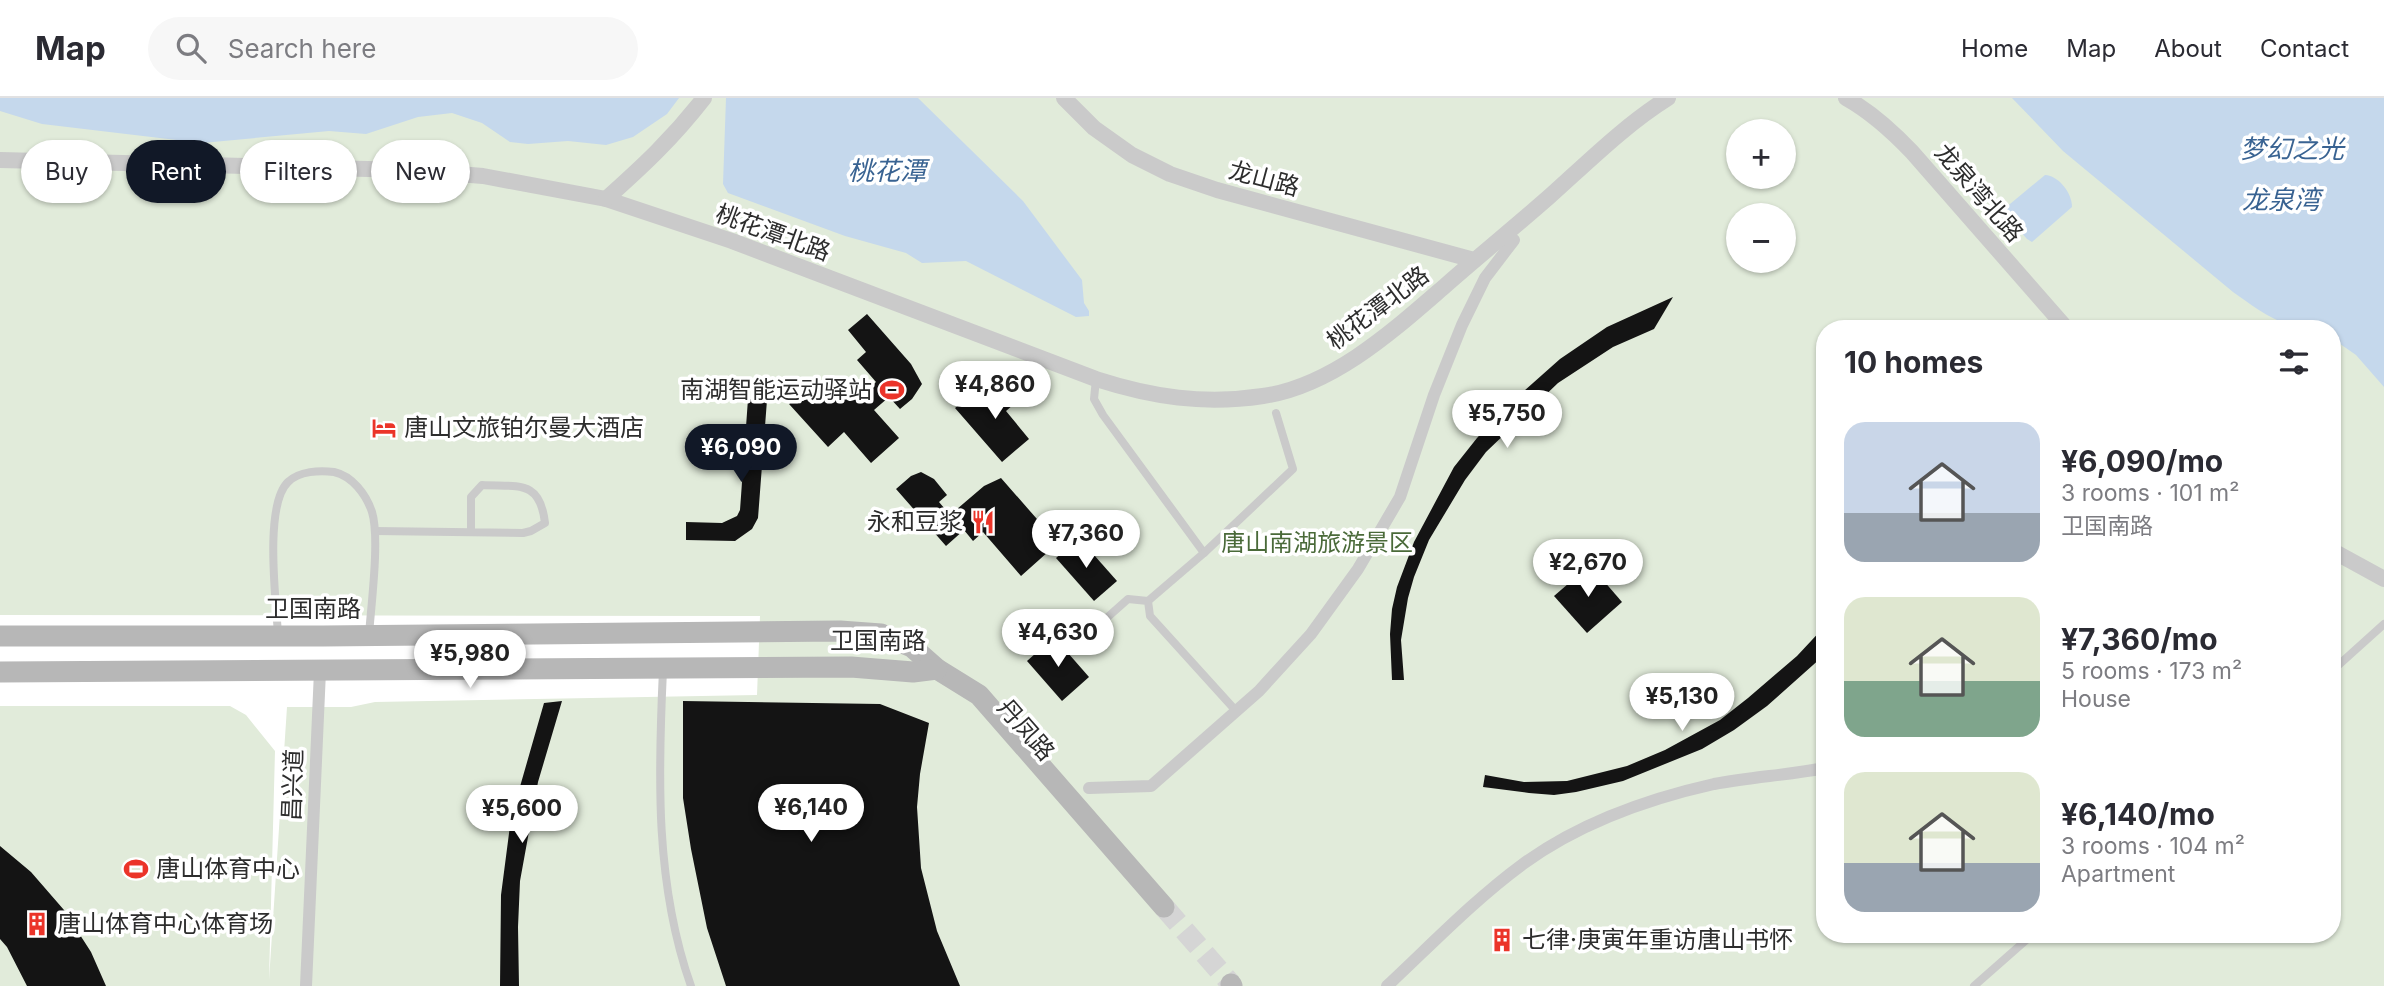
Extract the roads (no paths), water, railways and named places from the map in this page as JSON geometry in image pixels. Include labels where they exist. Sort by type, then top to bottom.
[{"type":"main road","name":"卫国南路","points":[[0,636],[840,631],[881,634],[912,648],[937,669]]},
{"type":"main road","points":[[320,670],[323,636]]},
{"type":"main road","name":"卫国南路","points":[[0,672],[851,667],[913,672],[937,669]]},
{"type":"main road","name":"丹凤路","points":[[937,669],[1159,913]]},
{"type":"street","points":[[606,199],[676,135],[704,98]]},
{"type":"street","name":"龙山路","points":[[1064,98],[1094,128],[1132,155],[1170,174],[1217,190],[1474,260]]},
{"type":"street","points":[[1474,260],[1497,244],[1651,104],[1668,98]]},
{"type":"street","name":"龙泉湾北路","points":[[1846,98],[1888,127],[1912,152],[2059,320]]},
{"type":"street","name":"桃花潭北路","points":[[0,160],[410,170],[483,176],[606,199],[732,241],[1096,379],[1135,391],[1182,400],[1264,396],[1329,372],[1362,353],[1407,319],[1474,260]]},
{"type":"street","points":[[1089,788],[1152,786],[1237,712],[1311,634],[1380,534],[1400,497],[1434,395],[1462,325],[1485,278],[1514,240]]},
{"type":"street","points":[[2341,555],[2384,579]]},
{"type":"street","name":"昌兴道","points":[[306,986],[320,670]]},
{"type":"street","points":[[1387,986],[1497,885],[1557,842],[1633,808],[1679,793],[1714,784],[1816,769]]},
{"type":"lane","points":[[1096,379],[1094,399],[1103,415],[1204,553]]},
{"type":"lane","points":[[1074,647],[1128,598],[1148,601],[1204,553],[1293,469],[1276,413]]},
{"type":"lane","points":[[278,636],[273,527],[286,482],[299,475],[324,470],[345,474],[360,489],[372,512],[375,531],[369,635]]},
{"type":"lane","points":[[375,531],[471,531],[531,531],[545,523],[543,505],[526,487],[482,485],[471,496],[471,531]]},
{"type":"lane","points":[[1148,601],[1150,616],[1237,712]]},
{"type":"lane","points":[[2341,663],[2384,624]]},
{"type":"lane","points":[[663,667],[659,744],[661,835],[675,928],[691,986]]},
{"type":"lane","points":[[1975,986],[2023,943]]},
{"type":"water","points":[[0,98],[679,98],[667,114],[633,137],[606,145],[568,141],[528,144],[510,142],[482,123],[452,113],[418,117],[366,134],[329,131],[226,141],[177,140],[42,124],[0,111]]},
{"type":"water","name":"桃花潭","points":[[726,98],[918,98],[1023,201],[1082,280],[1084,303],[1089,316],[1076,317],[966,261],[922,263],[906,253],[845,236],[728,193],[723,184]]},
{"type":"water","name":"龙泉湾","points":[[2012,98],[2384,98],[2384,387],[2356,355],[2341,345],[2341,320],[2277,320],[2267,315],[2233,292],[2063,151]]},
{"type":"water","points":[[2045,175],[2055,178],[2064,186],[2072,207],[2032,242],[2006,215],[2004,209]]},
{"type":"tunnel","points":[[1164,907],[1231,984]]},
{"type":"place","name":"南湖智能运动驿站","points":[[892,390]]},
{"type":"place","name":"唐山文旅铂尔曼大酒店","points":[[384,428]]},
{"type":"place","name":"永和豆浆","points":[[983,522]]},
{"type":"place","name":"唐山体育中心","points":[[136,869]]},
{"type":"place","name":"唐山体育中心体育场","points":[[37,924]]},
{"type":"place","name":"七律·庚寅年重访唐山书怀","points":[[1502,940]]},
{"type":"water label","name":"梦幻之光","points":[[2292,149]]},
{"type":"park label","name":"唐山南湖旅游景区","points":[[1317,543]]}]
